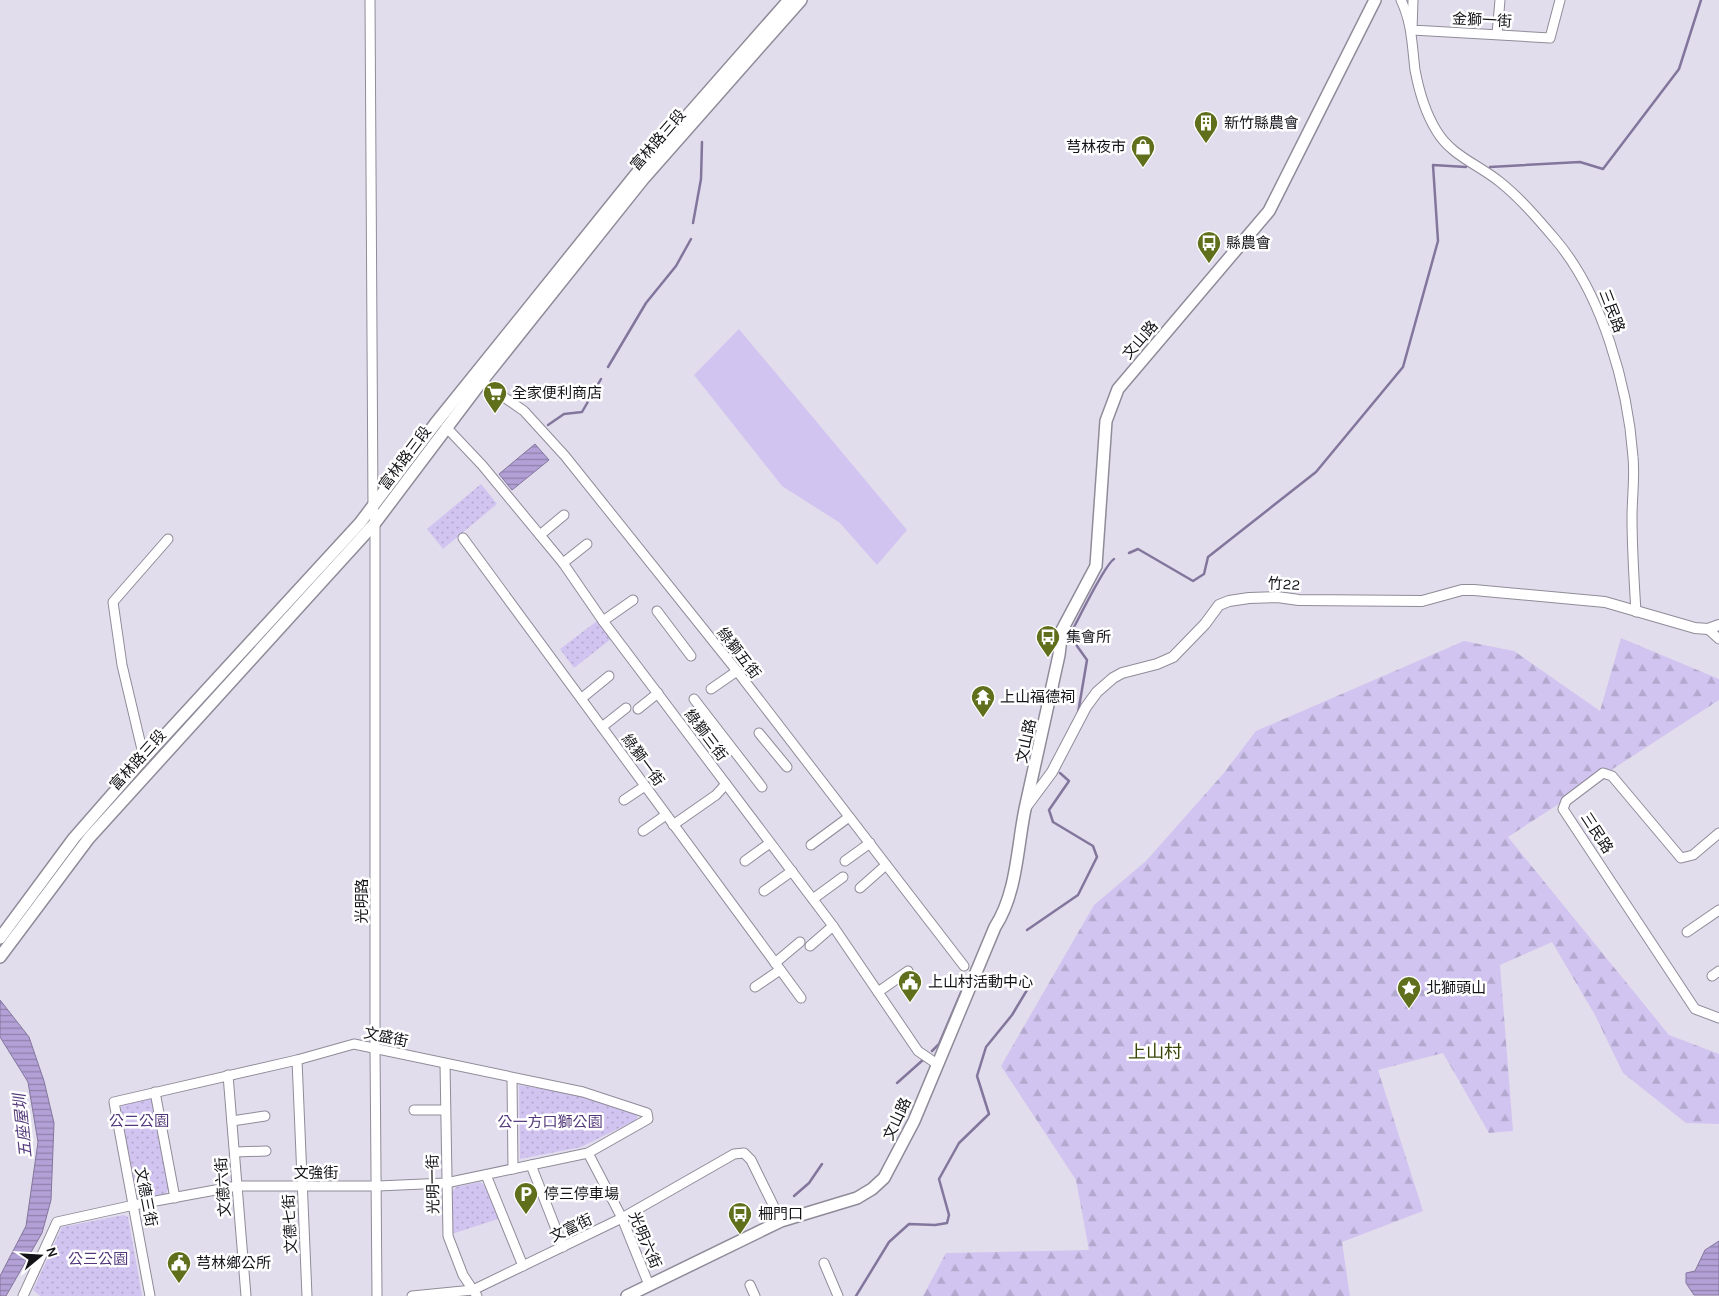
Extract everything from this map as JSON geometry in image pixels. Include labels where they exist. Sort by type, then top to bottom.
[{"type":"main road","name":"富林路三段","points":[[17,923],[145,774],[375,523],[446,427],[477,379],[637,173],[789,0]]},
{"type":"main road","name":"富林路三段","points":[[17,923],[74,838],[144,758],[360,523],[644,178],[801,0]]},
{"type":"main road","name":"文山路","points":[[627,1296],[781,1221],[857,1198],[872,1189],[884,1178],[914,1121],[1002,916],[1014,874],[1025,808],[1059,655],[1062,630],[1096,566],[1106,421],[1109,407],[1118,389],[1269,211],[1375,0]]},
{"type":"main road","points":[[0,938],[17,923]]},
{"type":"main road","points":[[0,957],[17,923]]},
{"type":"street","name":"光明路","points":[[370,0],[373,506],[375,523],[375,1049],[378,1296]]},
{"type":"street","name":"三民路","points":[[1401,0],[1412,30],[1416,70],[1424,105],[1443,142],[1447,147],[1499,181],[1556,239],[1578,270],[1604,329],[1620,383],[1632,440],[1634,459],[1632,564],[1636,612]]},
{"type":"street","points":[[1412,30],[1414,0]]},
{"type":"street","points":[[1497,34],[1500,0]]},
{"type":"street","name":"金獅一街","points":[[1412,30],[1550,38],[1560,0]]},
{"type":"street","name":"綠獅五街","points":[[477,379],[524,411],[566,456],[737,671],[964,966]]},
{"type":"street","name":"綠獅三街","points":[[446,427],[482,464],[563,563],[603,621],[833,926],[918,1051],[937,1064]]},
{"type":"street","points":[[540,535],[564,515]]},
{"type":"street","name":"綠獅一街","points":[[463,538],[801,998]]},
{"type":"street","points":[[144,758],[122,665],[113,602],[168,539]]},
{"type":"street","points":[[563,563],[587,544]]},
{"type":"street","name":"竹22","points":[[1025,808],[1052,772],[1086,707],[1097,692],[1122,673],[1157,664],[1173,657],[1205,624],[1219,605],[1229,601],[1277,597],[1299,600],[1422,601],[1462,590],[1474,590],[1605,602],[1636,612],[1708,629]]},
{"type":"street","points":[[603,621],[632,600]]},
{"type":"street","points":[[657,610],[691,656]]},
{"type":"street","points":[[1719,625],[1708,629],[1719,639]]},
{"type":"street","points":[[711,690],[737,671]]},
{"type":"street","points":[[582,698],[609,676]]},
{"type":"street","points":[[638,709],[658,692]]},
{"type":"street","points":[[694,699],[762,787]]},
{"type":"street","points":[[602,727],[626,708]]},
{"type":"street","points":[[758,732],[787,767]]},
{"type":"street","name":"三民路","points":[[1719,833],[1693,855],[1681,858],[1612,776],[1603,773],[1566,801],[1563,809],[1695,1009],[1719,1018]]},
{"type":"street","points":[[673,825],[716,795],[726,784]]},
{"type":"street","points":[[624,800],[645,786]]},
{"type":"street","points":[[643,831],[666,816]]},
{"type":"street","points":[[811,845],[849,817]]},
{"type":"street","points":[[746,861],[770,842]]},
{"type":"street","points":[[845,861],[870,844]]},
{"type":"street","points":[[860,888],[886,865]]},
{"type":"street","points":[[764,891],[792,871]]},
{"type":"street","points":[[813,899],[843,877]]},
{"type":"street","points":[[1687,932],[1719,910]]},
{"type":"street","points":[[810,946],[833,926]]},
{"type":"street","points":[[755,987],[800,942]]},
{"type":"street","points":[[878,992],[908,971]]},
{"type":"street","name":"文盛街","points":[[114,1102],[297,1060],[354,1044],[583,1092],[647,1113],[648,1119]]},
{"type":"street","name":"文德七街","points":[[297,1060],[307,1296]]},
{"type":"street","name":"光明一街","points":[[445,1064],[448,1236],[454,1256],[475,1293]]},
{"type":"street","name":"文德六街","points":[[228,1075],[246,1296]]},
{"type":"street","points":[[512,1078],[513,1169]]},
{"type":"street","points":[[155,1092],[175,1198]]},
{"type":"street","name":"文德三街","points":[[114,1102],[150,1296]]},
{"type":"street","points":[[414,1110],[445,1110]]},
{"type":"street","points":[[232,1121],[265,1116]]},
{"type":"street","name":"文強街","points":[[26,1295],[57,1222],[134,1205],[237,1186],[378,1186],[446,1183],[588,1152],[648,1119]]},
{"type":"street","points":[[234,1152],[266,1151]]},
{"type":"street","name":"光明六街","points":[[588,1152],[622,1218],[649,1285]]},
{"type":"street","name":"文富街","points":[[412,1296],[475,1293],[522,1266],[622,1218],[734,1154],[744,1153],[751,1160],[781,1221]]},
{"type":"street","points":[[531,1165],[563,1246]]},
{"type":"street","points":[[486,1175],[522,1266]]},
{"type":"street","points":[[824,1262],[838,1296]]},
{"type":"street","points":[[750,1285],[755,1296]]},
{"type":"green space","points":[[739,329],[907,530],[877,565],[840,523],[782,486],[694,375]]},
{"type":"green space","points":[[481,484],[497,504],[443,549],[427,529]]},
{"type":"green space","points":[[597,621],[611,639],[574,668],[560,649]]},
{"type":"green space","points":[[1621,638],[1719,679],[1719,700],[1508,837],[1669,1035],[1719,1054],[1719,1124],[1686,1123],[1623,1073],[1595,1015],[1552,942],[1500,965],[1513,1131],[1489,1133],[1443,1053],[1378,1070],[1423,1211],[1342,1242],[1350,1296],[923,1296],[946,1253],[1089,1250],[1076,1180],[1001,1066],[1094,905],[1146,861],[1223,774],[1256,731],[1464,641],[1514,651],[1600,711]]},
{"type":"green space","name":"公一方口獅公園","points":[[519,1085],[578,1095],[638,1114],[636,1120],[581,1147],[520,1159]]},
{"type":"green space","name":"公二公園","points":[[146,1097],[154,1101],[169,1187],[166,1194],[145,1198],[137,1193],[119,1110],[124,1103]]},
{"type":"green space","points":[[480,1182],[485,1186],[498,1219],[452,1234],[451,1193],[456,1187]]},
{"type":"green space","name":"公三公園","points":[[124,1215],[128,1217],[142,1296],[40,1296],[33,1290],[62,1227]]},
{"type":"shaded area","points":[[535,444],[549,460],[512,490],[499,474]]},
{"type":"shaded area","points":[[0,1000],[29,1037],[44,1081],[54,1123],[51,1200],[42,1233],[6,1296],[0,1296],[0,1276],[26,1226],[38,1142],[28,1082],[0,1037]]},
{"type":"shaded area","points":[[1719,1241],[1719,1295],[1694,1295],[1686,1283],[1686,1273],[1695,1271],[1705,1250]]},
{"type":"waterway","points":[[1490,167],[1580,162],[1603,169],[1679,69],[1701,0]]},
{"type":"waterway","points":[[693,223],[701,179],[702,142]]},
{"type":"waterway","points":[[1129,553],[1138,549],[1193,581],[1204,574],[1208,557],[1316,472],[1403,367],[1438,241],[1433,165],[1466,167]]},
{"type":"waterway","points":[[608,367],[646,303],[676,266],[691,239]]},
{"type":"waterway","points":[[548,425],[564,414],[582,412],[601,379]]},
{"type":"waterway","points":[[1078,713],[1087,660],[1077,646],[1072,631],[1099,581],[1114,559]]},
{"type":"waterway","points":[[1027,930],[1078,895],[1097,857],[1093,846],[1053,822],[1049,810],[1069,781],[1060,773]]},
{"type":"waterway","points":[[932,1051],[939,1044],[965,983]]},
{"type":"waterway","points":[[856,1296],[889,1242],[909,1224],[935,1225],[947,1223],[949,1215],[939,1179],[959,1143],[989,1114],[977,1076],[986,1047],[1012,1015],[1030,985]]},
{"type":"waterway","points":[[897,1083],[924,1059]]},
{"type":"waterway","points":[[794,1196],[809,1183],[822,1164]]},
{"type":"place","name":"新竹縣農會","points":[[1206,144]]},
{"type":"place","name":"芎林夜市","points":[[1143,168]]},
{"type":"place","name":"縣農會","points":[[1209,264]]},
{"type":"place","name":"全家便利商店","points":[[495,414]]},
{"type":"place","name":"集會所","points":[[1048,658]]},
{"type":"place","name":"上山福德祠","points":[[983,718]]},
{"type":"place","name":"上山村活動中心","points":[[910,1003]]},
{"type":"place","name":"北獅頭山","points":[[1409,1009]]},
{"type":"place","name":"停三停車場","points":[[526,1215]]},
{"type":"place","name":"柵門口","points":[[740,1235]]},
{"type":"place","name":"芎林鄉公所","points":[[179,1284]]},
{"type":"district","name":"上山村","points":[[1155,1052]]},
{"type":"water label","name":"五座屋圳","points":[[22,1126]]}]
